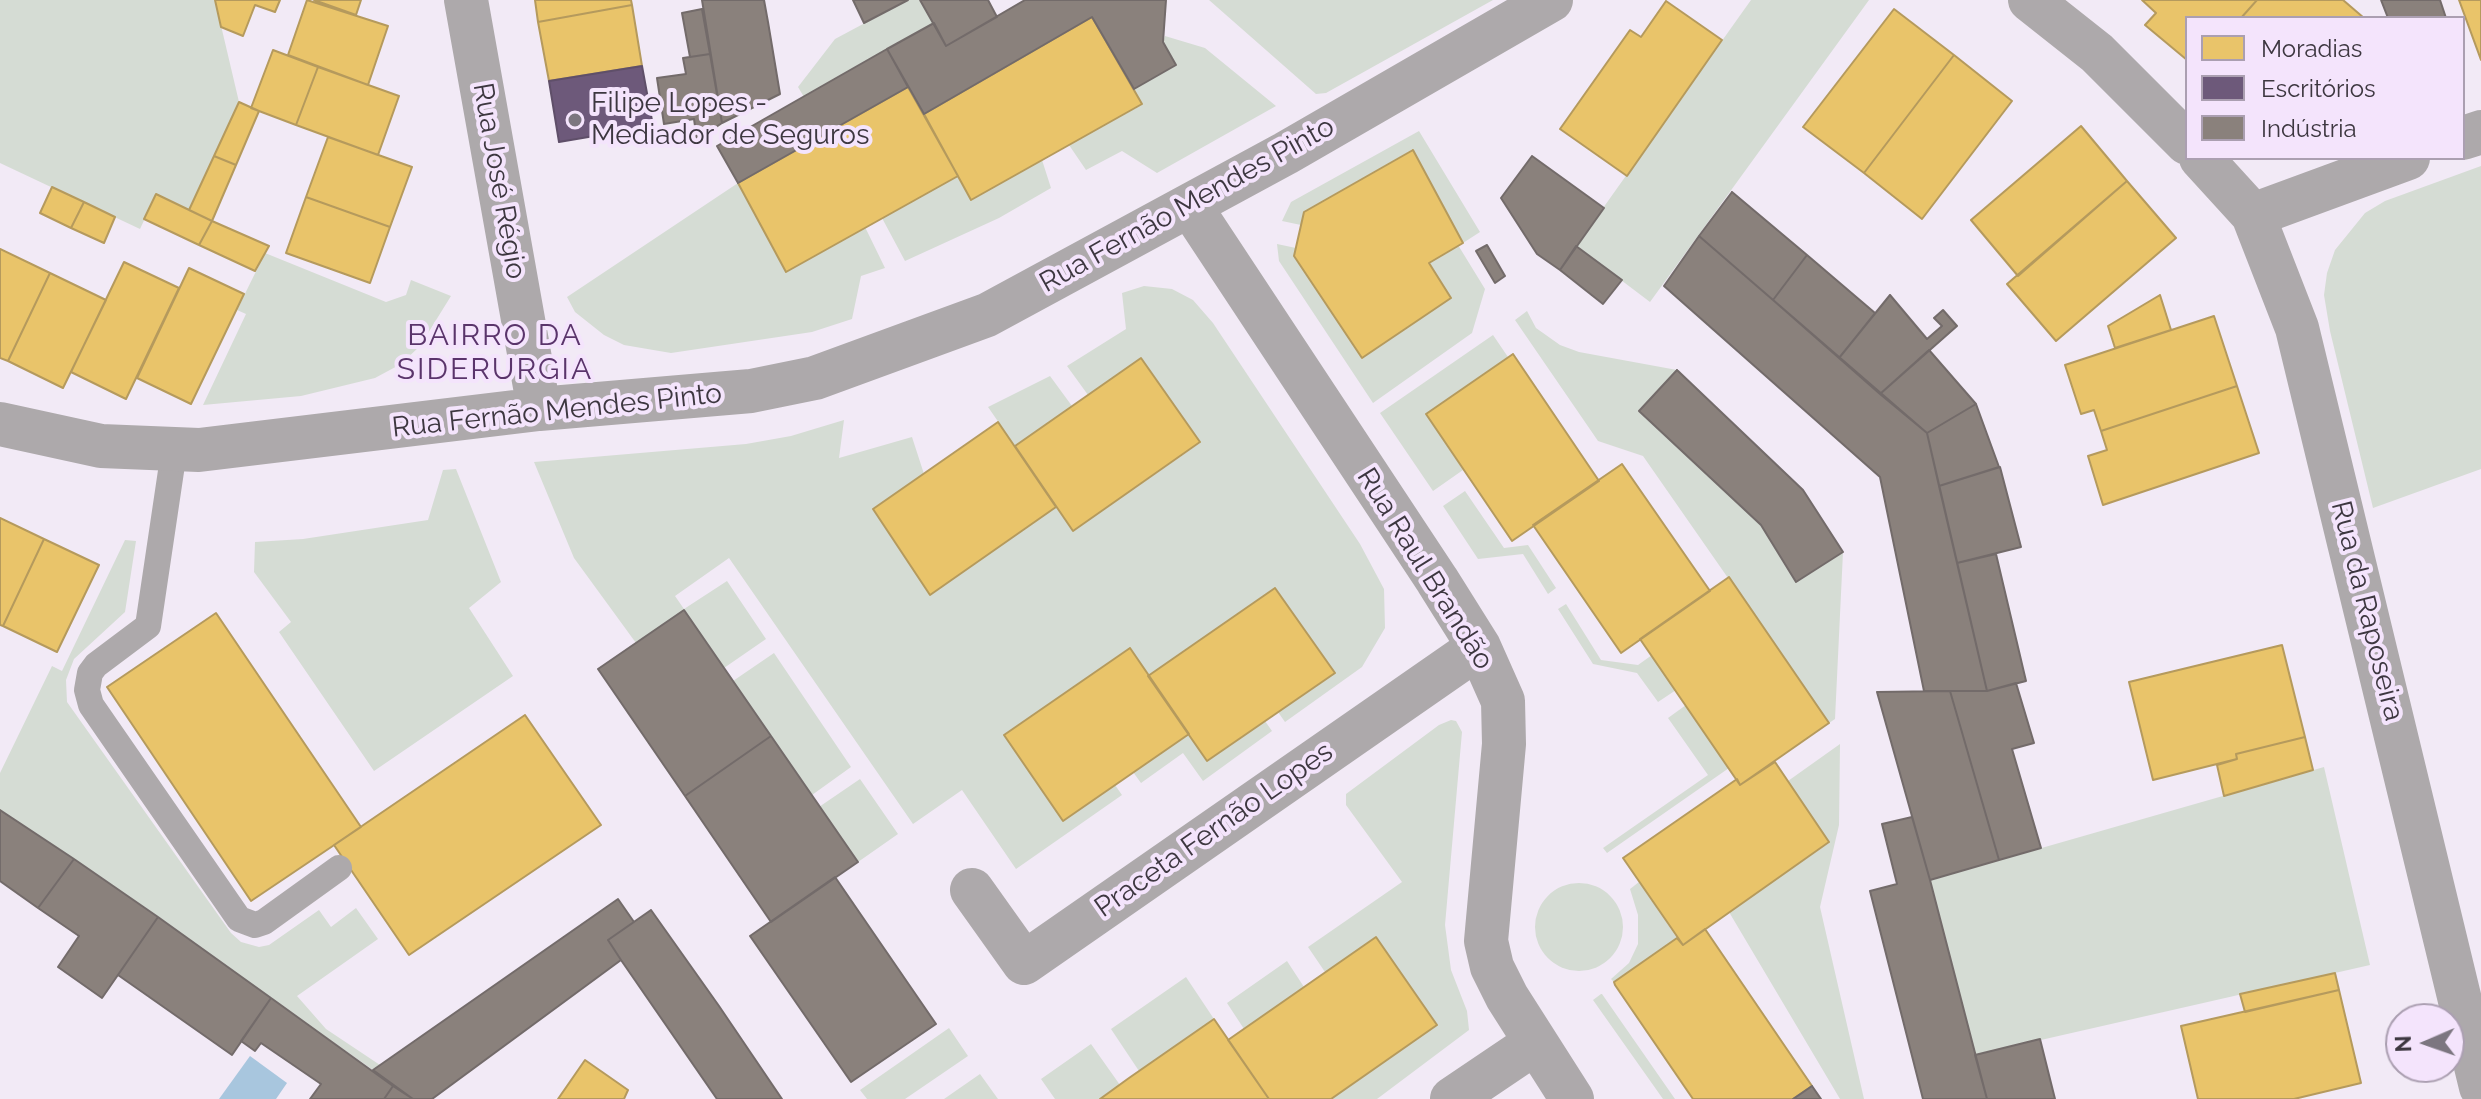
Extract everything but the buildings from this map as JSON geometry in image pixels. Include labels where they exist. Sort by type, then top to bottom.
[{"type":"street","name":"Rua José Régio","points":[[466,0],[539,409]]},
{"type":"street","name":"Rua Fernão Mendes Pinto","points":[[0,424],[101,446],[174,451],[245,446],[539,409],[751,391],[815,378],[987,315],[1190,206],[1551,0]]},
{"type":"street","points":[[2030,0],[2097,53],[2185,141]]},
{"type":"street","name":"Rua da Raposeira","points":[[2203,160],[2253,215],[2297,328],[2481,1087]]},
{"type":"street","points":[[2253,215],[2403,160]]},
{"type":"street","name":"Rua Raul Brandão","points":[[1190,206],[1479,647],[1503,701],[1504,744],[1486,941],[1492,967],[1535,1043],[1572,1099]]},
{"type":"street","name":"Praceta Fernão Lopes","points":[[972,890],[1024,963],[1479,647]]},
{"type":"street","points":[[1452,1099],[1535,1043]]},
{"type":"lane","points":[[174,451],[148,626],[96,665],[87,690],[91,705],[239,919],[255,925],[264,922],[339,868]]},
{"type":"shaded area","points":[[0,0],[215,0],[239,102],[189,210],[156,195],[140,229],[0,163]]},
{"type":"shaded area","points":[[908,0],[920,0],[934,23],[804,97],[798,87],[835,39]]},
{"type":"shaded area","points":[[1209,0],[1493,0],[1326,93],[1316,94]]},
{"type":"shaded area","points":[[1751,0],[1869,0],[1650,302],[1576,246]]},
{"type":"shaded area","points":[[1165,36],[1205,48],[1276,106],[1157,173],[1122,151],[1086,170],[1069,145],[1141,105],[1134,89],[1175,65],[1163,42]]},
{"type":"shaded area","points":[[1419,131],[1480,232],[1463,243],[1412,150],[1304,212],[1301,225],[1282,221],[1291,202]]},
{"type":"shaded area","points":[[1042,160],[1051,188],[999,218],[905,261],[882,218],[958,176]]},
{"type":"shaded area","points":[[2481,166],[2481,469],[2373,508],[2330,331],[2324,295],[2327,273],[2335,250],[2365,213],[2385,201]]},
{"type":"shaded area","points":[[738,183],[786,271],[865,227],[885,268],[861,276],[852,319],[812,332],[671,353],[624,345],[604,335],[575,312],[567,297]]},
{"type":"shaded area","points":[[1277,244],[1296,248],[1294,256],[1362,358],[1450,298],[1429,263],[1458,245],[1485,289],[1472,333],[1373,403],[1279,261]]},
{"type":"shaded area","points":[[265,253],[386,302],[406,295],[411,280],[451,296],[420,346],[401,364],[375,378],[301,396],[203,405],[246,314],[237,310]]},
{"type":"shaded area","points":[[1144,286],[1172,289],[1193,300],[1213,323],[1360,544],[1384,589],[1385,628],[1362,667],[1285,722],[1278,712],[1334,673],[1275,588],[1148,676],[1129,648],[1005,735],[1115,785],[1122,795],[1016,869],[962,790],[913,824],[729,558],[675,596],[684,609],[727,581],[766,639],[724,668],[684,610],[636,643],[574,558],[534,462],[746,444],[791,436],[844,420],[839,458],[912,437],[924,474],[930,595],[1056,507],[1073,531],[1200,443],[1141,358],[1088,395],[1067,366],[1126,329],[1122,293]]},
{"type":"shaded area","points":[[1527,311],[1536,328],[1560,345],[1579,352],[1677,370],[1640,411],[1761,525],[1843,552],[1835,719],[1829,723],[1643,456],[1598,441],[1515,320]]},
{"type":"shaded area","points":[[1493,335],[1508,357],[1426,414],[1463,470],[1433,491],[1380,413]]},
{"type":"shaded area","points":[[1050,376],[1072,406],[1015,446],[988,407]]},
{"type":"shaded area","points":[[456,469],[501,582],[469,608],[513,676],[374,771],[279,632],[291,622],[254,572],[255,542],[303,539],[428,520],[443,470]]},
{"type":"shaded area","points":[[1465,491],[1504,548],[1528,545],[1556,588],[1548,594],[1523,554],[1478,559],[1443,506]]},
{"type":"shaded area","points":[[125,540],[136,541],[125,612],[74,659],[66,680],[67,702],[231,933],[241,942],[259,947],[269,945],[319,910],[331,927],[356,908],[378,939],[297,996],[326,1029],[380,1065],[373,1070],[0,810],[0,773],[52,666],[62,671]]},
{"type":"shaded area","points":[[1566,604],[1601,660],[1638,665],[1652,655],[1676,690],[1658,702],[1637,673],[1593,664],[1558,609]]},
{"type":"shaded area","points":[[774,653],[851,767],[812,795],[733,681]]},
{"type":"shaded area","points":[[1686,705],[1729,768],[1607,853],[1603,848],[1708,775],[1668,718]]},
{"type":"shaded area","points":[[1265,721],[1272,731],[1203,781],[1183,753],[1141,783],[1133,772],[1189,734]]},
{"type":"shaded area","points":[[1456,721],[1462,732],[1445,925],[1451,970],[1467,1011],[1469,1030],[1377,1099],[1331,1099],[1376,938],[1325,972],[1308,947],[1402,882],[1346,805],[1346,794],[1439,725]]},
{"type":"shaded area","points":[[1840,744],[1839,825],[1820,907],[1864,1099],[1840,1099],[1729,912],[1829,843],[1788,781]]},
{"type":"shaded area","points":[[2324,767],[2370,965],[1975,1055],[1930,880]]},
{"type":"shaded area","points":[[860,779],[898,834],[858,862],[819,807]]},
{"type":"shaded area","points":[[1639,882],[1677,938],[1614,982],[1611,979],[1629,963],[1638,944],[1638,915],[1630,889]]},
{"type":"shaded area","points":[[1579,883],[1596,887],[1610,896],[1619,910],[1623,927],[1619,944],[1610,958],[1596,967],[1579,971],[1562,967],[1548,958],[1539,944],[1535,927],[1539,910],[1548,896],[1562,887]]},
{"type":"shaded area","points":[[1287,961],[1304,987],[1244,1029],[1227,1003]]},
{"type":"shaded area","points":[[1186,977],[1214,1019],[1139,1071],[1111,1029]]},
{"type":"shaded area","points":[[1602,994],[1675,1099],[1663,1099],[1593,1000]]},
{"type":"shaded area","points":[[949,1028],[968,1056],[905,1099],[867,1099],[860,1090]]},
{"type":"shaded area","points":[[1091,1044],[1120,1085],[1100,1099],[1055,1099],[1041,1079]]},
{"type":"shaded area","points":[[980,1074],[998,1099],[944,1099]]},
{"type":"water","points":[[250,1056],[287,1083],[276,1099],[219,1099]]},
{"type":"place","name":"Filipe Lopes - Mediador de Seguros","points":[[575,120]]},
{"type":"district","name":"BAIRRO DA SIDERURGIA","points":[[495,353]]}]
